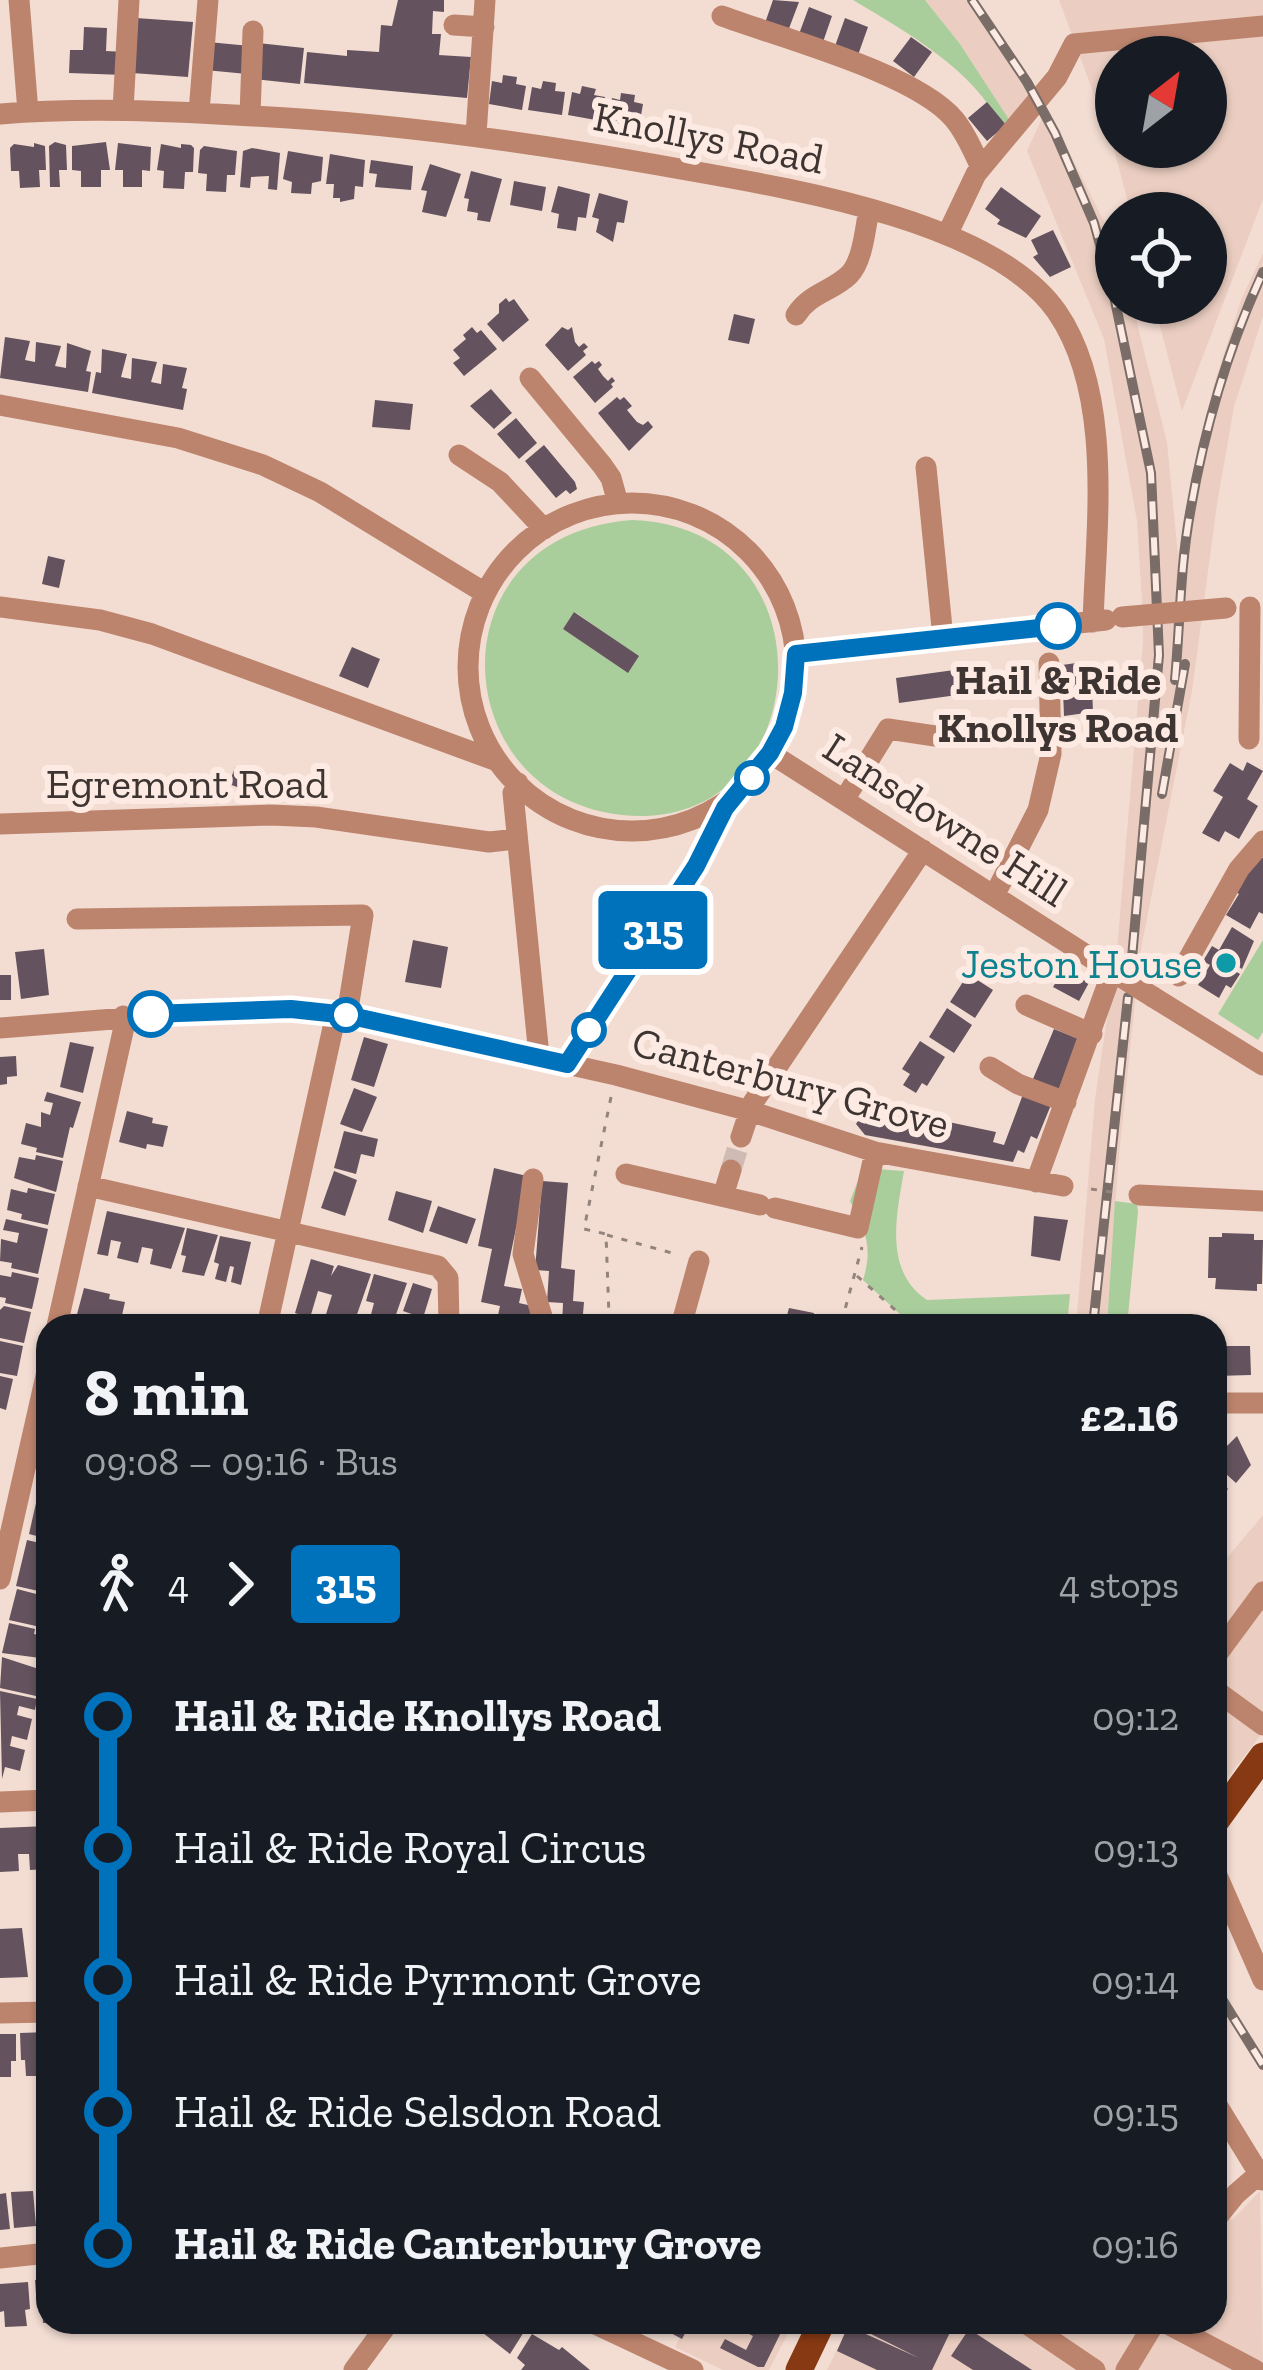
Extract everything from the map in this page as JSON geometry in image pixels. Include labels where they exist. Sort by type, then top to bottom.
[{"type":"main road","points":[[1227,1806],[1263,1756]]},
{"type":"main road","points":[[799,2370],[816,2334]]},
{"type":"street","points":[[19,0],[28,112]]},
{"type":"street","points":[[123,110],[129,0]]},
{"type":"street","points":[[199,112],[208,0]]},
{"type":"street","points":[[476,135],[485,0]]},
{"type":"street","points":[[722,16],[887,76],[930,99],[953,118],[981,168]]},
{"type":"street","points":[[454,25],[484,27]]},
{"type":"street","points":[[947,235],[981,168],[1057,77],[1074,44],[1263,26]]},
{"type":"street","points":[[250,116],[253,31]]},
{"type":"street","name":"Knollys Road","points":[[0,114],[199,112],[476,135],[736,178],[947,235],[1007,264],[1036,286],[1059,315],[1081,358],[1098,468],[1093,622]]},
{"type":"street","points":[[796,315],[806,300],[849,275],[869,211]]},
{"type":"street","points":[[530,378],[602,465],[618,503]]},
{"type":"street","points":[[0,405],[178,438],[263,465],[320,492],[485,593]]},
{"type":"street","points":[[459,455],[500,482],[544,530]]},
{"type":"street","points":[[926,467],[943,638]]},
{"type":"street","points":[[567,1064],[696,866],[725,808],[770,753],[784,727],[793,693],[796,654],[778,595],[764,569],[719,528],[680,511],[618,503],[575,512],[544,530],[506,565],[475,612],[467,648],[468,689],[478,726],[496,760],[518,783],[570,815],[621,828],[664,830],[725,808]]},
{"type":"street","points":[[0,607],[100,620],[152,634],[496,760]]},
{"type":"street","points":[[796,654],[1122,617],[1256,607],[1249,739]]},
{"type":"street","points":[[994,896],[1038,810],[1052,754],[1049,663]]},
{"type":"street","points":[[435,739],[478,726]]},
{"type":"street","points":[[844,800],[888,729],[935,736]]},
{"type":"street","name":"Lansdowne Hill","points":[[770,753],[1107,974],[1154,997],[1263,1065]]},
{"type":"street","points":[[518,783],[513,793],[538,1056]]},
{"type":"street","name":"Egremont Road","points":[[0,824],[272,815],[489,842],[517,839]]},
{"type":"street","points":[[688,824],[696,866]]},
{"type":"street","points":[[1179,976],[1238,868],[1263,841]]},
{"type":"street","points":[[741,1137],[750,1111],[922,850]]},
{"type":"street","points":[[77,919],[364,915],[270,1314]]},
{"type":"street","points":[[1036,1182],[1092,1034],[1107,974]]},
{"type":"street","points":[[1026,1004],[1092,1034]]},
{"type":"street","name":"Canterbury Grove","points":[[0,1028],[123,1016],[291,1009],[341,1014],[616,1075],[750,1111],[875,1152],[1063,1186]]},
{"type":"street","points":[[60,1314],[123,1016]]},
{"type":"street","points":[[990,1067],[1018,1084],[1066,1102]]},
{"type":"street","points":[[626,1174],[858,1228],[875,1152]]},
{"type":"street","points":[[723,1196],[731,1170]]},
{"type":"street","points":[[533,1179],[523,1254],[541,1314]]},
{"type":"street","points":[[88,1186],[443,1269],[448,1278],[449,1314]]},
{"type":"street","points":[[1128,1194],[1263,1202]]},
{"type":"street","points":[[684,1314],[699,1261]]},
{"type":"street","points":[[1227,1404],[1263,1403]]},
{"type":"street","points":[[0,1579],[36,1420]]},
{"type":"street","points":[[1227,1641],[1263,1592]]},
{"type":"street","points":[[1227,1699],[1263,1725]]},
{"type":"street","points":[[0,1802],[36,1800]]},
{"type":"street","points":[[1227,1898],[1263,1980]]},
{"type":"street","points":[[0,2013],[36,2012]]},
{"type":"street","points":[[1227,2122],[1261,2177],[1227,2208]]},
{"type":"street","points":[[0,2258],[36,2255]]},
{"type":"street","points":[[354,2370],[380,2334]]},
{"type":"street","points":[[616,2334],[693,2370]]},
{"type":"street","points":[[1042,2334],[1095,2370]]},
{"type":"street","points":[[1126,2370],[1152,2334]]},
{"type":"street","points":[[1184,2334],[1255,2370]]},
{"type":"path","points":[[616,1075],[584,1228],[699,1261]]},
{"type":"path","points":[[1091,1189],[1128,1194]]},
{"type":"path","points":[[841,1314],[862,1251],[858,1228]]},
{"type":"path","points":[[606,1234],[609,1314]]},
{"type":"path","points":[[855,1275],[900,1314]]},
{"type":"shaded area","points":[[925,0],[978,0],[1036,90],[1010,121],[960,44]]},
{"type":"shaded area","points":[[1059,0],[1263,0],[1263,199],[1227,293],[1227,192],[1125,192],[1119,168],[1227,168],[1227,36],[1095,36],[1095,97]]},
{"type":"shaded area","points":[[1047,107],[1095,204],[1095,317],[1027,151]]},
{"type":"shaded area","points":[[1263,253],[1263,316],[1234,407],[1192,691],[1140,954],[1108,1314],[1077,1314],[1095,1099],[1117,950],[1143,642],[1137,521],[1098,324],[1137,324],[1167,442],[1178,555],[1214,385],[1241,300]]},
{"type":"shaded area","points":[[1159,324],[1215,324],[1182,411]]},
{"type":"shaded area","points":[[1263,1515],[1263,1732],[1227,1778],[1227,1558]]},
{"type":"shaded area","points":[[1260,2191],[1263,2370],[827,2370],[845,2334],[1227,2334],[1227,2217],[1232,2220]]},
{"type":"shaded area","points":[[682,2334],[788,2334],[769,2370],[723,2370],[675,2347]]},
{"type":"green space","points":[[853,0],[925,0],[1010,121],[1003,128],[956,70]]},
{"type":"green space","points":[[632,520],[697,535],[743,569],[770,616],[778,670],[769,723],[743,770],[701,803],[643,816],[578,804],[529,772],[498,727],[485,674],[492,621],[518,573],[564,537]],"holes":[[[575,612],[638,656],[627,672],[563,629]]]},
{"type":"green space","points":[[1263,940],[1263,1032],[1258,1040],[1218,1014]]},
{"type":"green space","points":[[863,1168],[904,1171],[896,1224],[899,1259],[913,1288],[927,1300],[1070,1294],[1068,1314],[900,1314],[863,1280],[866,1239],[850,1201]]},
{"type":"green space","points":[[1115,1201],[1137,1204],[1128,1314],[1108,1314]]},
{"type":"building","points":[[398,0],[444,0],[444,12],[433,11],[432,34],[441,34],[439,55],[471,57],[467,98],[304,83],[307,52],[347,56],[347,50],[379,52],[381,25],[392,26]]},
{"type":"building","points":[[773,0],[799,2],[788,31],[765,23]]},
{"type":"building","points":[[809,7],[832,16],[823,42],[799,34]]},
{"type":"building","points":[[136,18],[193,22],[188,77],[132,73]]},
{"type":"building","points":[[845,18],[868,27],[858,55],[835,46]]},
{"type":"building","points":[[84,27],[107,28],[106,51],[125,52],[124,75],[69,73],[70,50],[83,50]]},
{"type":"building","points":[[911,37],[932,52],[914,77],[893,61]]},
{"type":"building","points":[[208,42],[250,46],[247,74],[205,70]]},
{"type":"building","points":[[258,43],[304,48],[300,84],[254,79]]},
{"type":"building","points":[[503,75],[517,77],[516,84],[526,86],[522,110],[489,104],[492,81],[502,83]]},
{"type":"building","points":[[543,81],[556,83],[555,91],[565,92],[562,115],[528,110],[532,87],[541,89]]},
{"type":"building","points":[[582,86],[605,97],[601,121],[568,115],[572,92],[580,94]]},
{"type":"building","points":[[621,93],[635,95],[634,102],[643,104],[639,127],[608,122],[612,98],[620,100]]},
{"type":"building","points":[[987,102],[1006,125],[987,141],[968,118]]},
{"type":"building","points":[[55,142],[66,145],[67,170],[59,170],[60,187],[50,187],[49,146]]},
{"type":"building","points":[[106,142],[110,170],[101,170],[101,187],[81,187],[81,171],[72,170],[72,146]]},
{"type":"building","points":[[34,143],[45,146],[46,170],[39,170],[40,187],[20,188],[19,171],[11,171],[10,148],[14,144],[34,147]]},
{"type":"building","points":[[118,143],[151,147],[150,171],[142,170],[142,187],[123,187],[123,170],[115,170]]},
{"type":"building","points":[[161,144],[194,148],[193,172],[185,172],[184,189],[163,188],[164,171],[157,170]]},
{"type":"building","points":[[204,146],[237,151],[235,175],[227,175],[226,192],[206,191],[207,174],[198,173]]},
{"type":"building","points":[[243,151],[280,153],[277,190],[268,189],[269,176],[251,177],[250,188],[240,187]]},
{"type":"building","points":[[288,151],[323,157],[321,181],[312,183],[311,194],[291,193],[292,182],[283,179]]},
{"type":"building","points":[[330,154],[365,160],[363,187],[355,186],[354,199],[340,202],[333,198],[334,184],[326,184]]},
{"type":"building","points":[[371,160],[413,166],[411,190],[375,187],[377,174],[369,173]]},
{"type":"building","points":[[430,164],[461,174],[446,217],[422,212],[427,191],[421,190]]},
{"type":"building","points":[[471,171],[502,179],[490,222],[477,220],[478,213],[467,211],[469,199],[464,198]]},
{"type":"building","points":[[514,181],[546,187],[542,211],[510,205]]},
{"type":"building","points":[[558,186],[590,194],[586,218],[578,217],[576,231],[557,228],[559,214],[551,212]]},
{"type":"building","points":[[1001,187],[1041,216],[1026,238],[997,224],[1000,220],[985,209]]},
{"type":"building","points":[[599,193],[628,201],[624,223],[617,222],[613,242],[596,232],[599,219],[592,217]]},
{"type":"building","points":[[1053,230],[1071,267],[1050,277],[1033,257],[1038,254],[1031,240]]},
{"type":"building","points":[[506,298],[514,299],[529,320],[503,342],[487,324]]},
{"type":"building","points":[[734,314],[755,319],[749,344],[728,340]]},
{"type":"building","points":[[472,327],[477,333],[481,330],[497,349],[464,376],[453,363],[460,358],[453,350]]},
{"type":"building","points":[[562,327],[572,327],[579,347],[584,343],[588,347],[568,371],[545,345]]},
{"type":"building","points":[[5,337],[30,341],[25,360],[35,362],[36,342],[61,346],[55,366],[66,368],[67,343],[91,351],[88,392],[0,378]]},
{"type":"building","points":[[102,349],[127,354],[121,377],[131,379],[132,358],[157,362],[151,382],[161,384],[163,364],[187,368],[183,410],[92,393],[96,372],[101,373]]},
{"type":"building","points":[[592,361],[599,361],[598,369],[608,381],[612,377],[615,381],[595,403],[573,377]]},
{"type":"building","points":[[491,389],[512,413],[494,429],[470,406]]},
{"type":"building","points":[[617,397],[624,397],[632,406],[627,410],[637,422],[648,421],[653,427],[629,451],[598,413]]},
{"type":"building","points":[[375,400],[413,404],[410,430],[372,427]]},
{"type":"building","points":[[516,418],[537,443],[519,459],[497,434]]},
{"type":"building","points":[[544,445],[575,482],[577,489],[570,494],[566,490],[556,498],[525,461]]},
{"type":"building","points":[[48,556],[65,560],[59,588],[42,584]]},
{"type":"building","points":[[574,612],[639,656],[628,673],[563,629]]},
{"type":"building","points":[[352,647],[380,659],[368,688],[339,676]]},
{"type":"building","points":[[1091,661],[1093,712],[1064,716],[1062,665]]},
{"type":"building","points":[[976,667],[979,692],[899,703],[896,678]]},
{"type":"building","points":[[1247,762],[1263,771],[1247,799],[1258,806],[1239,839],[1225,831],[1219,842],[1202,833],[1223,797],[1213,791],[1230,763],[1243,771]]},
{"type":"building","points":[[235,767],[267,778],[261,796],[229,784]]},
{"type":"building","points":[[1259,856],[1263,858],[1263,914],[1259,912],[1250,929],[1226,915],[1239,894],[1231,889]]},
{"type":"building","name":"Jeston House","points":[[1232,927],[1254,941],[1242,969],[1237,966],[1235,971],[1240,974],[1219,998],[1198,985],[1210,965],[1203,961],[1212,946],[1219,950]]},
{"type":"building","points":[[413,940],[448,947],[441,988],[405,982]]},
{"type":"building","points":[[44,949],[49,995],[21,999],[15,952]]},
{"type":"building","points":[[1066,965],[1091,979],[1079,1001],[1053,987]]},
{"type":"building","points":[[968,974],[993,990],[975,1018],[950,1002]]},
{"type":"building","points":[[0,975],[11,975],[11,1000],[0,1000]]},
{"type":"building","points":[[947,1008],[972,1025],[954,1053],[929,1037]]},
{"type":"building","points":[[1054,1029],[1079,1039],[1059,1090],[1033,1079]]},
{"type":"building","points":[[364,1037],[388,1044],[374,1087],[351,1080]]},
{"type":"building","points":[[920,1041],[945,1057],[927,1086],[922,1083],[916,1093],[903,1085],[910,1074],[902,1069]]},
{"type":"building","points":[[70,1042],[94,1047],[83,1093],[60,1087]]},
{"type":"building","points":[[16,1056],[17,1076],[7,1077],[7,1084],[0,1085],[0,1057]]},
{"type":"building","points":[[354,1088],[377,1097],[362,1132],[340,1124]]},
{"type":"building","points":[[1025,1089],[1053,1100],[1037,1139],[1031,1136],[1024,1153],[1018,1150],[1013,1162],[865,1135],[856,1124],[868,1105],[996,1132],[993,1142],[1004,1145]]},
{"type":"building","points":[[47,1092],[81,1102],[63,1158],[21,1144],[26,1123],[41,1127],[41,1112],[50,1115],[53,1103],[44,1101]]},
{"type":"building","points":[[127,1111],[168,1126],[163,1147],[147,1144],[146,1149],[119,1142]]},
{"type":"building","points":[[344,1131],[378,1139],[374,1157],[361,1154],[356,1174],[334,1168]]},
{"type":"building","points":[[36,1155],[63,1161],[56,1192],[14,1178],[19,1157],[35,1160]]},
{"type":"building","points":[[494,1168],[527,1176],[504,1286],[522,1289],[519,1303],[532,1306],[530,1314],[498,1314],[500,1306],[481,1302],[492,1249],[478,1246]]},
{"type":"building","points":[[334,1171],[357,1180],[345,1216],[321,1208]]},
{"type":"building","points":[[542,1181],[568,1183],[561,1268],[575,1270],[573,1301],[584,1302],[583,1314],[563,1314],[563,1303],[547,1302],[549,1271],[535,1270]]},
{"type":"building","points":[[28,1188],[55,1194],[48,1225],[21,1219],[22,1214],[7,1210],[11,1189],[27,1193]]},
{"type":"building","points":[[396,1191],[432,1201],[423,1233],[388,1220]]},
{"type":"building","points":[[438,1206],[476,1219],[467,1244],[429,1231]]},
{"type":"building","points":[[107,1211],[185,1228],[171,1269],[150,1264],[153,1249],[142,1247],[138,1263],[117,1258],[121,1242],[111,1240],[108,1256],[97,1254]]},
{"type":"building","points":[[1034,1216],[1068,1220],[1060,1261],[1031,1256]]},
{"type":"building","points":[[6,1219],[48,1229],[38,1274],[0,1261],[1,1239],[17,1243],[19,1233],[3,1230]]},
{"type":"building","points":[[187,1228],[218,1235],[204,1276],[182,1272]]},
{"type":"building","points":[[1222,1233],[1254,1234],[1254,1240],[1263,1240],[1262,1284],[1257,1284],[1257,1291],[1215,1289],[1216,1278],[1208,1278],[1209,1237],[1222,1237]]},
{"type":"building","points":[[220,1236],[251,1242],[241,1285],[231,1282],[234,1267],[230,1266],[226,1282],[215,1279]]},
{"type":"building","points":[[311,1259],[334,1266],[331,1276],[338,1265],[371,1274],[357,1314],[326,1314],[332,1295],[318,1291],[311,1314],[295,1313]]},
{"type":"building","points":[[12,1272],[39,1278],[32,1309],[5,1303],[6,1298],[0,1297],[0,1275],[11,1277]]},
{"type":"building","points":[[374,1274],[407,1283],[396,1314],[371,1314],[374,1303],[366,1301]]},
{"type":"building","points":[[413,1283],[432,1289],[424,1314],[403,1311]]},
{"type":"building","points":[[84,1288],[125,1302],[122,1314],[77,1314]]},
{"type":"building","points":[[4,1306],[31,1312],[24,1343],[0,1338]]},
{"type":"building","points":[[789,1308],[814,1313],[814,1314],[787,1314]]},
{"type":"building","points":[[0,1341],[23,1346],[17,1376],[0,1373]]},
{"type":"building","points":[[1227,1346],[1250,1346],[1251,1375],[1227,1376]]},
{"type":"building","points":[[0,1376],[13,1379],[6,1410],[0,1408]]},
{"type":"building","points":[[1237,1436],[1251,1465],[1236,1483],[1227,1475],[1227,1446]]},
{"type":"building","points":[[36,1503],[36,1536],[29,1534]]},
{"type":"building","points":[[27,1540],[36,1542],[36,1590],[16,1586]]},
{"type":"building","points":[[17,1589],[36,1594],[36,1626],[9,1620]]},
{"type":"building","points":[[9,1623],[35,1629],[36,1657],[2,1653]]},
{"type":"building","points":[[2,1657],[36,1668],[36,1696],[0,1688]]},
{"type":"building","points":[[0,1691],[36,1699],[35,1710],[19,1706],[17,1715],[32,1719],[27,1740],[12,1736],[10,1746],[25,1750],[20,1771],[5,1767],[2,1779]]},
{"type":"building","points":[[36,1826],[36,1870],[30,1870],[29,1854],[18,1854],[19,1871],[0,1872],[0,1828]]},
{"type":"building","points":[[22,1928],[28,1977],[0,1978],[0,1929]]},
{"type":"building","points":[[36,2032],[36,2076],[26,2076],[20,2033]]},
{"type":"building","points":[[0,2034],[16,2034],[11,2077],[0,2077]]},
{"type":"building","points":[[33,2191],[36,2226],[14,2228],[11,2192]]},
{"type":"building","points":[[6,2193],[10,2229],[0,2230],[0,2194]]},
{"type":"building","points":[[28,2282],[27,2326],[5,2327],[0,2284]]},
{"type":"building","points":[[484,2334],[523,2334],[510,2354]]},
{"type":"building","points":[[532,2334],[559,2350],[562,2347],[590,2370],[521,2370],[525,2365],[517,2358]]},
{"type":"building","points":[[749,2334],[780,2334],[764,2367],[720,2348],[725,2339],[746,2350],[753,2336]]},
{"type":"building","points":[[844,2334],[866,2334],[919,2358],[871,2334],[949,2334],[932,2370],[877,2370],[837,2351]]},
{"type":"building","points":[[966,2334],[977,2334],[1032,2370],[973,2370],[951,2356]]},
{"type":"tunnel","points":[[731,1170],[741,1137]]},
{"type":"railway","points":[[972,0],[1055,133],[1094,223],[1151,473],[1159,655],[1131,969]]},
{"type":"railway","points":[[1175,680],[1184,555],[1196,482],[1228,360],[1263,272]]},
{"type":"railway","points":[[1162,794],[1185,664]]},
{"type":"railway","points":[[1094,1314],[1128,997]]},
{"type":"railway","points":[[1227,2007],[1263,2065]]},
{"type":"bus line","name":"315","points":[[151,1014],[291,1009],[347,1015],[567,1064],[696,866],[725,808],[770,753],[784,727],[793,693],[796,654],[1058,626]]},
{"type":"place","name":"Hail & Ride Knollys Road","points":[[1058,626]]},
{"type":"place","name":"Jeston House","points":[[1226,963]]}]
